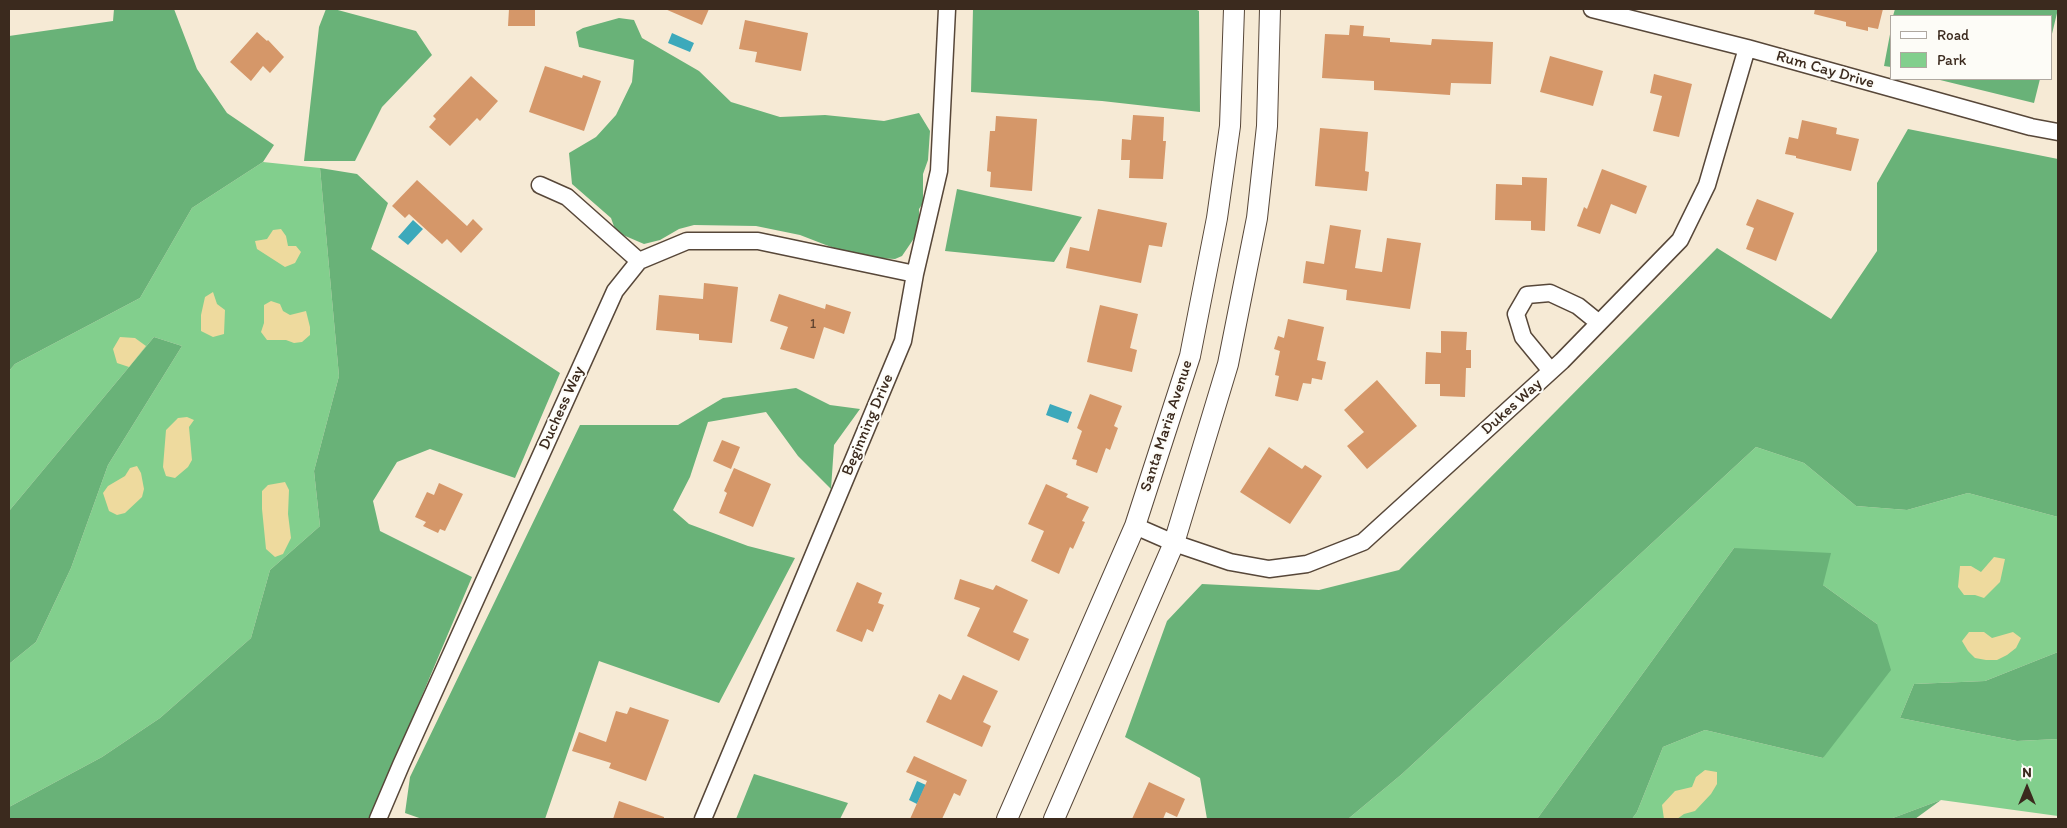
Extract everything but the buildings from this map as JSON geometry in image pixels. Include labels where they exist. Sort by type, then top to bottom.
[{"type":"street","name":"Beginning Drive","points":[[703,819],[903,341],[915,274],[939,171],[947,9]]},
{"type":"street","name":"Santa Maria Avenue","points":[[1008,819],[1135,526],[1190,356],[1217,218],[1230,126],[1234,9]]},
{"type":"street","points":[[1054,819],[1174,543],[1228,364],[1257,218],[1267,126],[1270,9]]},
{"type":"street","name":"Rum Cay Drive","points":[[1592,9],[1747,48],[2031,127],[2058,132]]},
{"type":"street","name":"Dukes Way","points":[[1135,526],[1174,543],[1230,562],[1269,569],[1307,564],[1363,542],[1551,371],[1680,240],[1707,185],[1747,48]]},
{"type":"street","points":[[540,185],[567,197],[639,262]]},
{"type":"street","name":"Duchess Way","points":[[378,819],[615,291],[639,262],[687,241],[758,241],[915,274]]},
{"type":"street","points":[[1551,371],[1523,337],[1516,314],[1527,295],[1550,293],[1578,306],[1599,323]]},
{"type":"green space","points":[[114,9],[174,9],[197,69],[227,113],[274,145],[263,162],[192,208],[140,298],[15,364],[9,371],[9,36],[113,21]]},
{"type":"green space","points":[[326,9],[334,9],[416,31],[432,55],[382,107],[355,161],[304,161],[319,27]]},
{"type":"green space","points":[[973,9],[1195,9],[1199,11],[1200,112],[1102,101],[971,92]]},
{"type":"green space","points":[[1895,9],[2058,9],[2052,34],[2052,15],[1893,15]]},
{"type":"green space","points":[[619,18],[634,20],[642,38],[699,71],[731,102],[780,117],[825,115],[884,121],[919,113],[930,131],[928,160],[923,174],[923,203],[919,209],[919,231],[902,256],[895,259],[857,257],[800,235],[756,226],[694,225],[679,229],[660,240],[644,244],[616,232],[611,218],[572,184],[569,153],[596,137],[616,115],[632,82],[634,60],[579,47],[576,32],[583,28]]},
{"type":"green space","points":[[1890,34],[1890,67],[1884,66]]},
{"type":"green space","points":[[1940,80],[2040,80],[2034,103]]},
{"type":"green space","points":[[1908,129],[2058,159],[2058,517],[1968,493],[1907,510],[1856,506],[1804,463],[1756,447],[1402,774],[1348,819],[1207,819],[1200,778],[1125,737],[1167,621],[1202,584],[1319,590],[1399,570],[1717,248],[1831,319],[1877,251],[1877,183]]},
{"type":"green space","points":[[263,162],[320,168],[339,376],[314,471],[320,526],[270,570],[251,638],[160,718],[102,757],[9,807],[9,664],[36,642],[71,568],[108,465],[182,346],[154,337],[9,511],[9,371],[15,364],[140,298],[192,208]]},
{"type":"green space","points":[[320,168],[357,174],[388,203],[371,249],[560,373],[515,478],[430,449],[397,462],[373,501],[380,531],[472,577],[370,819],[9,819],[9,807],[102,757],[160,718],[251,638],[270,570],[320,526],[314,471],[339,376]]},
{"type":"green space","points":[[957,189],[1082,217],[1054,262],[945,251]]},
{"type":"green space","points":[[154,337],[182,346],[108,465],[71,568],[36,642],[9,664],[9,511]]},
{"type":"green space","points":[[796,388],[830,405],[860,409],[834,445],[831,489],[798,456],[766,412],[708,422],[690,477],[673,510],[689,524],[748,546],[795,558],[719,703],[599,661],[545,819],[422,819],[405,813],[410,777],[580,425],[678,425],[723,398]]},
{"type":"green space","points":[[1756,447],[1804,463],[1856,506],[1907,510],[1968,493],[2058,517],[2058,652],[1985,681],[1914,684],[1900,718],[2017,741],[2058,739],[2058,816],[1941,800],[1890,819],[1632,819],[1637,812],[1663,747],[1705,730],[1823,758],[1877,624],[1823,585],[1734,548],[1537,819],[1348,819],[1402,774]]},
{"type":"green space","points":[[1734,548],[1831,553],[1823,585],[1877,624],[1891,670],[1823,758],[1705,730],[1663,747],[1637,812],[1632,819],[1537,819]]},
{"type":"green space","points":[[2058,652],[2058,739],[2017,741],[1900,718],[1914,684],[1985,681]]},
{"type":"green space","points":[[754,774],[848,803],[840,819],[736,819]]},
{"type":"green space","points":[[1941,800],[1915,819],[1890,819]]},
{"type":"sand","points":[[281,229],[286,236],[288,246],[296,246],[301,252],[295,263],[285,267],[257,249],[255,241],[267,239],[273,230]]},
{"type":"sand","points":[[213,292],[217,304],[225,310],[224,334],[213,337],[201,331],[201,315],[205,297]]},
{"type":"sand","points":[[271,301],[280,304],[283,311],[290,315],[306,311],[310,335],[302,342],[294,343],[286,340],[267,340],[261,332],[264,323],[264,305]]},
{"type":"sand","points":[[120,337],[135,338],[146,346],[129,367],[117,363],[113,349]]},
{"type":"sand","points":[[187,417],[194,420],[189,427],[192,460],[188,467],[175,478],[166,476],[163,467],[166,430],[178,418]]},
{"type":"sand","points":[[137,466],[141,473],[144,489],[142,497],[125,513],[117,515],[109,511],[103,493],[108,486],[125,476],[130,468]]},
{"type":"sand","points":[[285,482],[289,490],[288,514],[291,538],[283,554],[275,557],[266,549],[262,491],[268,485]]},
{"type":"sand","points":[[1994,557],[2005,559],[2000,582],[1984,598],[1975,595],[1964,595],[1958,587],[1960,566],[1971,566],[1981,572]]},
{"type":"sand","points":[[1969,632],[1984,632],[1992,638],[2013,632],[2021,638],[2016,648],[2007,655],[1997,660],[1986,660],[1975,658],[1968,651],[1962,641]]},
{"type":"sand","points":[[1705,770],[1717,772],[1717,784],[1711,794],[1695,811],[1684,814],[1677,819],[1664,819],[1662,805],[1675,791],[1692,787],[1696,777]]},
{"type":"water","points":[[672,33],[694,43],[690,52],[668,43]]},
{"type":"water","points":[[413,220],[423,229],[408,245],[398,237]]},
{"type":"water","points":[[1050,404],[1072,412],[1068,423],[1046,415]]},
{"type":"water","points":[[917,781],[926,785],[917,804],[909,800]]}]
